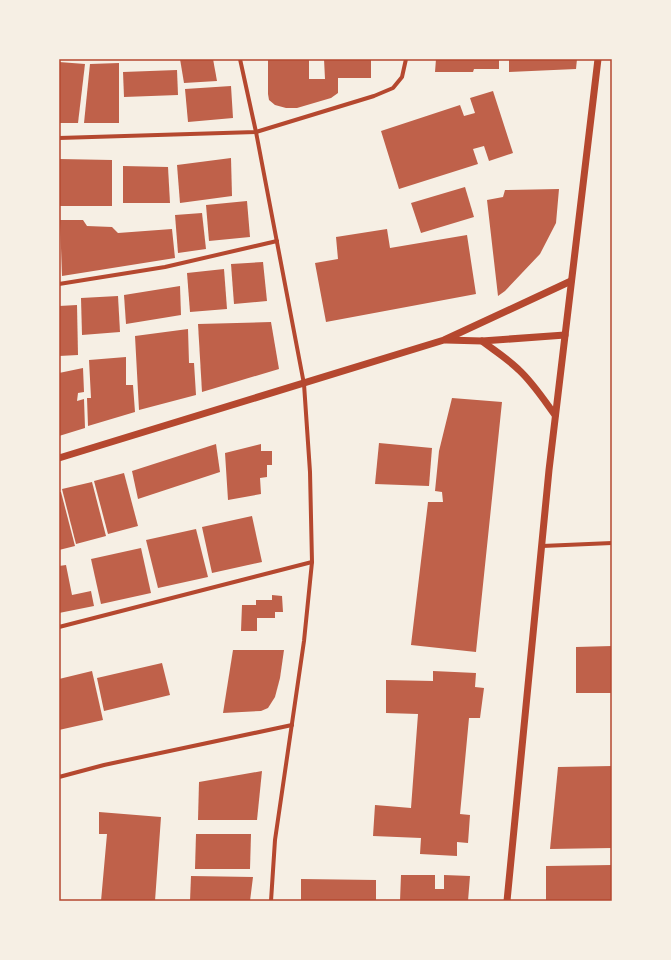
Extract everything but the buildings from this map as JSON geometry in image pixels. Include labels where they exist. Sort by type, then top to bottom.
[{"type":"street","points":[[240,59],[256,132],[304,384],[310,472],[312,562],[304,642],[275,840],[271,901]]},
{"type":"street","points":[[59,138],[256,132],[374,96],[393,88],[402,77],[406,59]]},
{"type":"street","points":[[507,901],[555,415],[598,59]]},
{"type":"street","points":[[59,284],[165,267],[277,242]]},
{"type":"street","points":[[59,458],[444,340],[571,281]]},
{"type":"street","points":[[444,340],[482,341],[565,335]]},
{"type":"street","points":[[482,341],[521,371],[555,415]]},
{"type":"street","points":[[542,546],[612,543]]},
{"type":"street","points":[[59,626],[312,562]]},
{"type":"street","points":[[59,777],[104,765],[292,725]]}]
